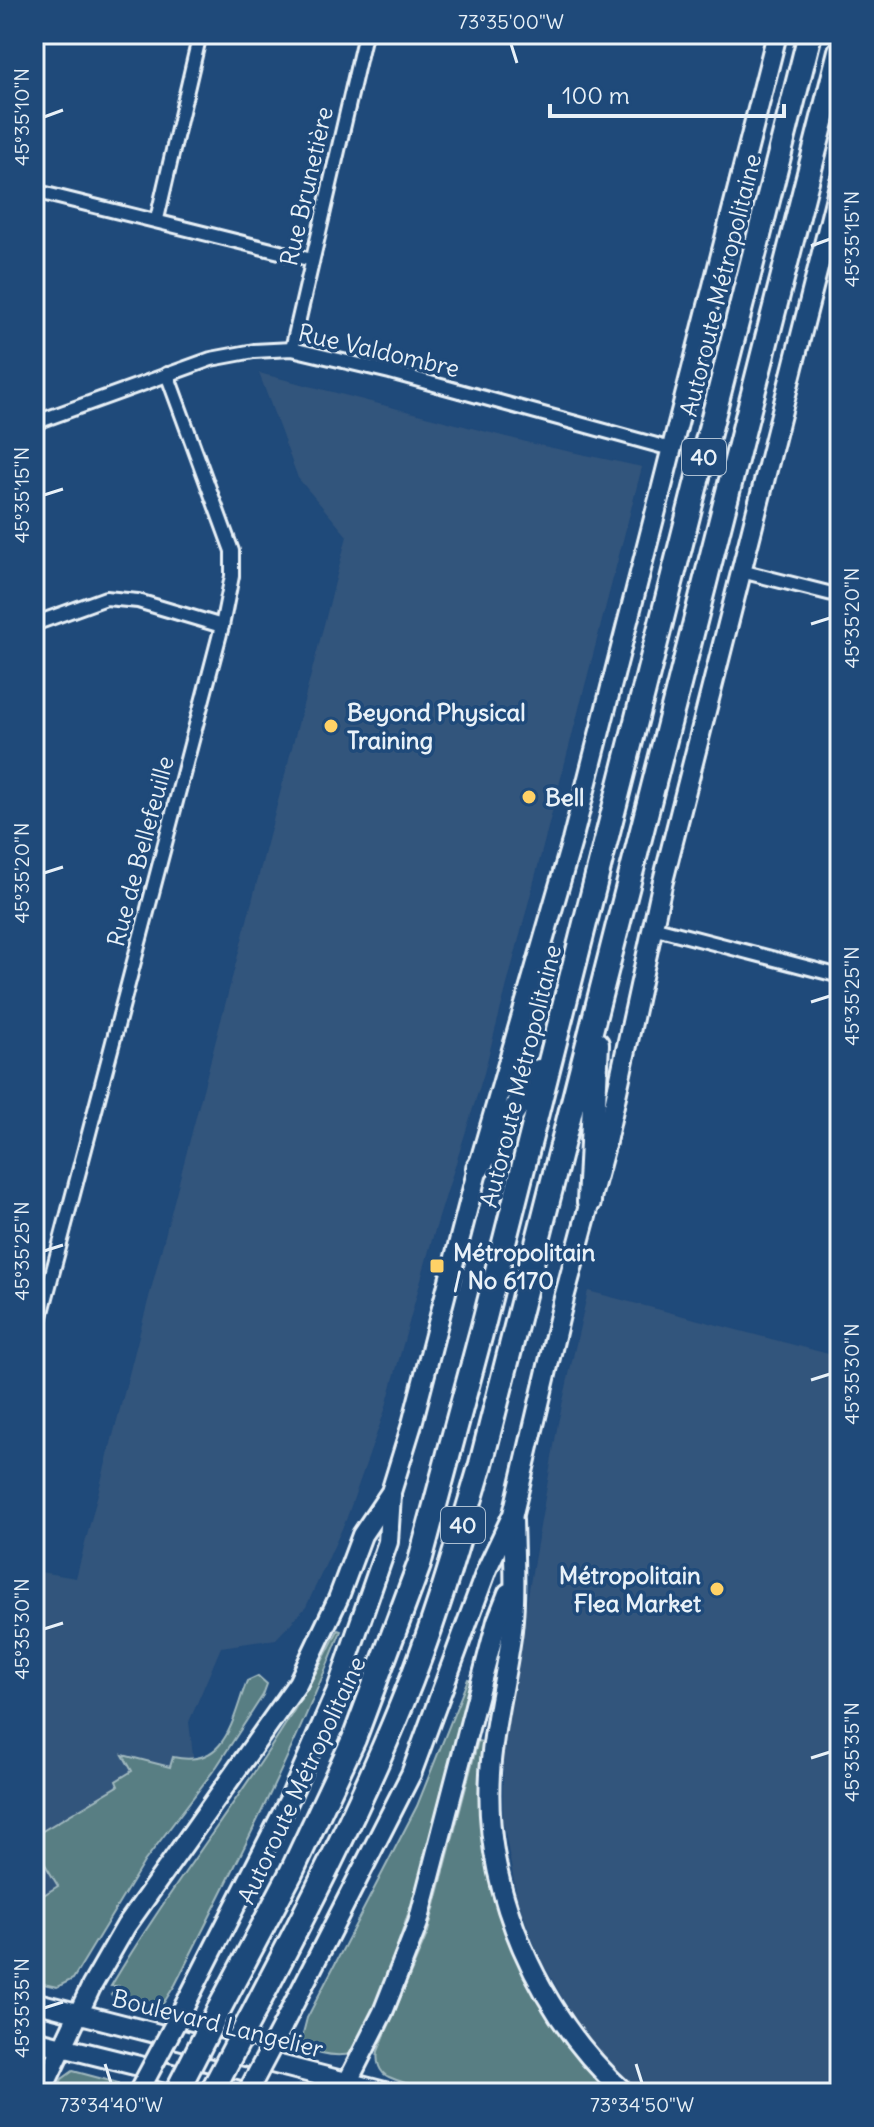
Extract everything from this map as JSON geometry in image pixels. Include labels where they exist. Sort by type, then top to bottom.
[{"type":"highway","name":"Autoroute Métropolitaine","points":[[176,2093],[291,1873],[354,1739],[419,1565],[810,34]]},
{"type":"highway","name":"40","points":[[211,2093],[361,1800],[407,1691],[451,1569],[481,1464],[840,51]]},
{"type":"highway","points":[[589,1202],[598,1002]]},
{"type":"highway","points":[[478,1168],[508,1125],[554,1046]]},
{"type":"main road","points":[[138,2093],[289,1800],[336,1692],[388,1542],[391,1492],[412,1424],[478,1168],[555,902],[777,34]]},
{"type":"main road","points":[[34,2040],[248,2093],[411,1774],[487,1569],[513,1514],[606,1142],[652,927],[840,181]]},
{"type":"main road","points":[[41,2093],[109,1954],[161,1872],[293,1691],[338,1599],[362,1535],[391,1492]]},
{"type":"main road","points":[[513,1514],[515,1577],[511,1633],[494,1727],[490,1776],[491,1816],[502,1883],[521,1944],[547,1998],[584,2052],[625,2093]]},
{"type":"main road","points":[[345,2087],[383,2012],[418,1923],[497,1621],[515,1577]]},
{"type":"main road","name":"Boulevard Langelier","points":[[34,2002],[345,2087],[389,2093]]},
{"type":"street","points":[[157,219],[200,34]]},
{"type":"street","name":"Rue Brunetière","points":[[292,349],[365,34]]},
{"type":"street","points":[[34,191],[157,219],[312,260]]},
{"type":"street","name":"Rue Valdombre","points":[[34,423],[167,374],[232,354],[292,349],[390,372],[671,449]]},
{"type":"street","name":"Rue de Bellefeuille","points":[[34,1343],[38,1312],[222,626],[232,576],[230,541],[167,374]]},
{"type":"street","points":[[741,571],[840,596]]},
{"type":"street","points":[[34,624],[106,598],[138,601],[222,626]]},
{"type":"street","points":[[652,927],[840,976]]},
{"type":"shaded area","points":[[259,373],[534,444],[642,467],[484,1073],[431,1243],[385,1410],[346,1520],[306,1607],[276,1639],[221,1647],[189,1722],[195,1772],[34,1968],[34,1571],[76,1578],[347,536],[298,478]]},
{"type":"shaded area","points":[[588,1291],[840,1357],[840,2093],[642,2093],[603,2056],[573,2017],[538,1954],[517,1898],[503,1821],[503,1739],[558,1423]]},
{"type":"green space","points":[[338,1630],[341,1631],[323,1676],[283,1766],[175,1985],[159,2010],[118,2003],[111,1994],[118,1986],[111,1986],[258,1767]]},
{"type":"green space","points":[[258,1676],[267,1684],[263,1695],[217,1766],[144,1862],[73,1979],[57,1987],[34,1982],[34,1901],[58,1886],[34,1846],[34,1836],[118,1786],[116,1781],[132,1771],[123,1755],[170,1767],[173,1757],[191,1759],[217,1748],[231,1724],[247,1681]]},
{"type":"green space","points":[[468,1679],[471,1680],[422,1870],[391,1962],[353,2053],[333,2055],[300,2045],[307,2018],[417,1806]]},
{"type":"green space","points":[[478,1741],[482,1742],[484,1839],[493,1886],[507,1932],[549,2018],[577,2057],[610,2093],[497,2094],[438,2090],[389,2077],[379,2066],[378,2051],[428,1932]]},
{"type":"green space","points":[[73,2071],[118,2083],[114,2093],[55,2093],[62,2079]]},
{"type":"place","name":"Beyond Physical Training","points":[[331,726]]},
{"type":"place","name":"Bell","points":[[529,797]]},
{"type":"place","name":"Métropolitain / No 6170","points":[[437,1266]]},
{"type":"place","name":"Métropolitain Flea Market","points":[[717,1589]]}]
